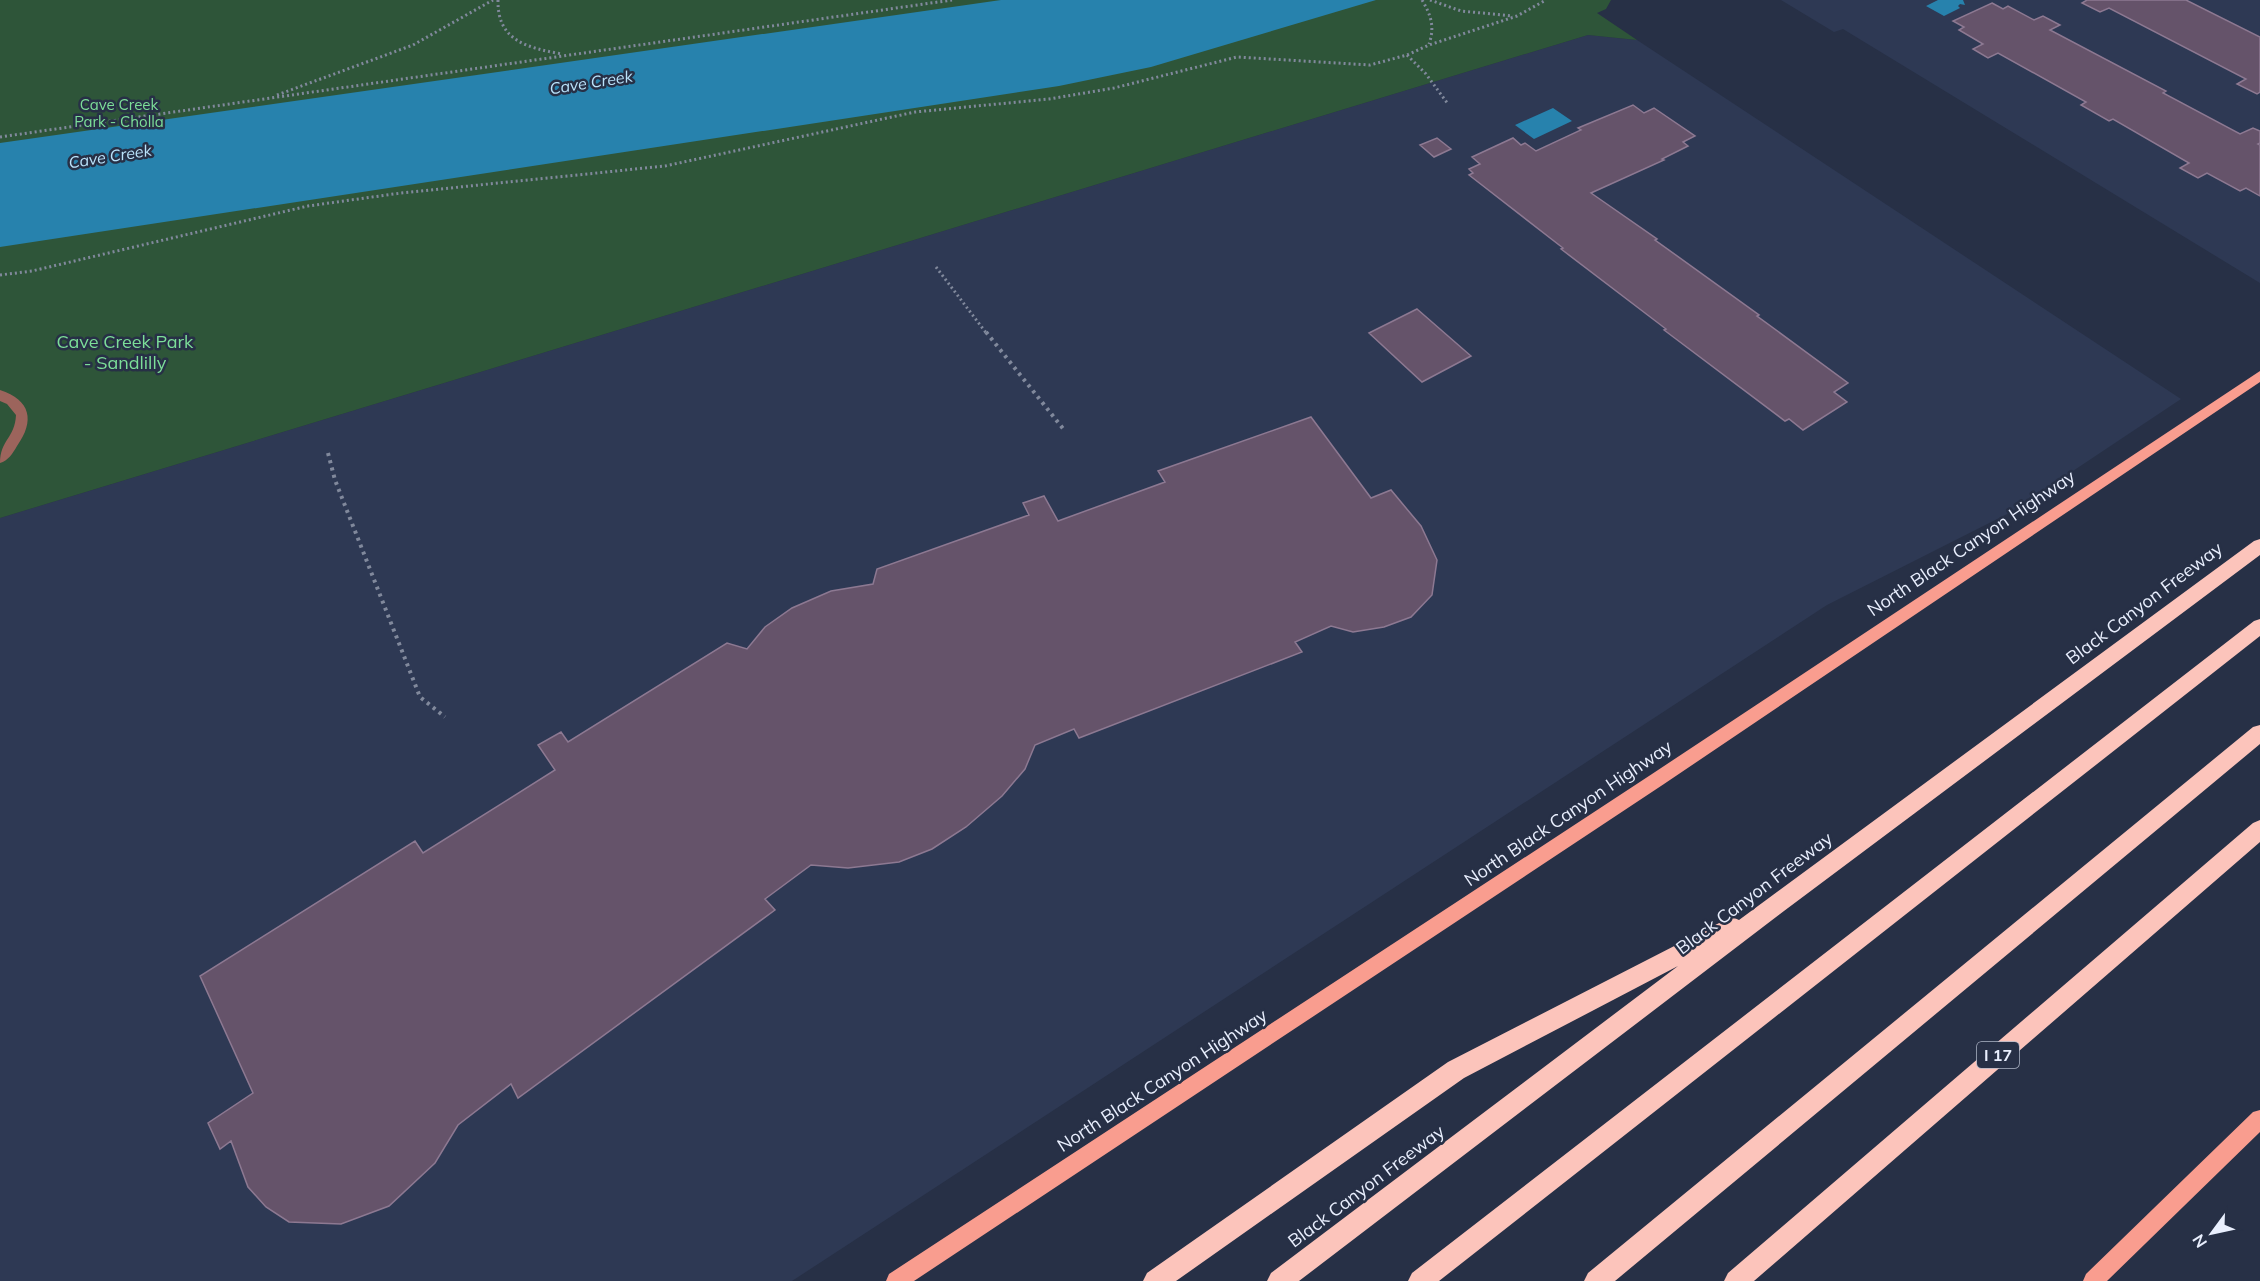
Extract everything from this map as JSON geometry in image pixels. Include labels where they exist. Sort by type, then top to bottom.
[{"type":"highway","name":"Black Canyon Freeway","points":[[1279,1281],[1777,904],[2260,546]]},
{"type":"highway","points":[[1420,1281],[2260,626]]},
{"type":"highway","points":[[1596,1281],[2260,733]]},
{"type":"highway","name":"I 17","points":[[1736,1281],[2260,829]]},
{"type":"highway","points":[[1155,1281],[1456,1070],[1777,904]]},
{"type":"main road","name":"North Black Canyon Highway","points":[[896,1281],[1658,779],[2260,376]]},
{"type":"main road","points":[[2093,1281],[2260,1119]]},
{"type":"lane","points":[[0,395],[15,402],[22,413],[22,427],[14,442],[0,458]]},
{"type":"path","points":[[268,98],[413,45],[493,0]]},
{"type":"path","points":[[498,0],[499,20],[510,36],[533,49],[567,55]]},
{"type":"path","points":[[0,137],[952,0]]},
{"type":"path","points":[[1422,0],[1433,19],[1429,45]]},
{"type":"path","points":[[1430,0],[1461,11],[1517,16]]},
{"type":"path","points":[[0,275],[32,271],[308,206],[401,193],[665,166],[915,112],[1049,99],[1097,91],[1238,57],[1370,65],[1407,55],[1429,45],[1517,16],[1546,0]]},
{"type":"path","points":[[1407,55],[1426,74],[1448,104]]},
{"type":"path","points":[[936,267],[1065,431]]},
{"type":"path","points":[[328,453],[335,480],[420,697],[445,717]]},
{"type":"shaded area","points":[[1781,0],[2260,0],[2260,283],[1843,29],[1834,32]]},
{"type":"shaded area","points":[[1588,35],[1637,40],[2181,399],[2013,511],[1827,605],[792,1281],[0,1281],[0,518]]},
{"type":"green space","points":[[0,0],[1611,0],[1606,9],[1597,13],[1637,40],[1588,35],[0,518]]},
{"type":"water","name":"Cave Creek","points":[[1001,0],[1376,0],[1151,67],[1059,86],[0,247],[0,143]]},
{"type":"water","points":[[1938,0],[1963,0],[1965,5],[1960,4],[1958,6],[1960,8],[1944,16],[1926,6]]},
{"type":"water","points":[[1553,108],[1572,121],[1534,139],[1515,125]]},
{"type":"building","points":[[2087,0],[2186,0],[2260,37],[2260,92],[2257,94],[2237,84],[2246,79],[2109,8],[2100,12],[2082,3]]},
{"type":"building","points":[[1992,3],[2003,9],[2008,6],[2034,20],[2043,16],[2060,25],[2050,30],[2166,91],[2163,93],[2240,134],[2253,128],[2260,131],[2260,143],[2258,144],[2260,145],[2260,196],[2246,188],[2240,191],[2207,173],[2198,178],[2180,168],[2189,163],[2113,119],[2109,121],[2081,105],[2086,102],[1998,53],[1988,58],[1973,49],[1983,44],[1959,30],[1964,27],[1953,21]]},
{"type":"building","points":[[1633,105],[1644,113],[1654,108],[1695,136],[1683,142],[1688,146],[1662,159],[1664,160],[1591,193],[1657,239],[1655,240],[1848,383],[1834,392],[1847,402],[1803,430],[1789,419],[1785,421],[1664,330],[1666,329],[1469,175],[1473,173],[1469,169],[1480,164],[1472,157],[1513,138],[1521,145],[1525,143],[1536,151],[1581,130],[1578,128]]},
{"type":"building","points":[[1437,138],[1451,149],[1434,157],[1420,145]]},
{"type":"building","points":[[1417,309],[1471,356],[1422,382],[1369,333]]},
{"type":"building","points":[[1311,417],[1371,498],[1391,490],[1421,526],[1437,560],[1432,595],[1411,617],[1384,627],[1353,632],[1331,626],[1295,642],[1302,652],[1079,738],[1074,729],[1035,745],[1025,769],[1002,796],[966,827],[932,849],[899,862],[848,868],[811,865],[765,899],[775,910],[518,1098],[511,1084],[458,1125],[435,1163],[389,1206],[341,1224],[289,1222],[266,1207],[248,1187],[231,1141],[220,1149],[208,1123],[253,1093],[200,976],[415,841],[423,853],[555,770],[538,745],[561,732],[568,742],[727,643],[747,649],[765,627],[792,608],[831,591],[873,584],[877,569],[1029,515],[1023,503],[1044,496],[1058,521],[1165,482],[1158,471]]},
{"type":"park label","name":"Cave Creek Park - Cholla","points":[[119,112]]},
{"type":"park label","name":"Cave Creek Park - Sandlilly","points":[[125,351]]}]
